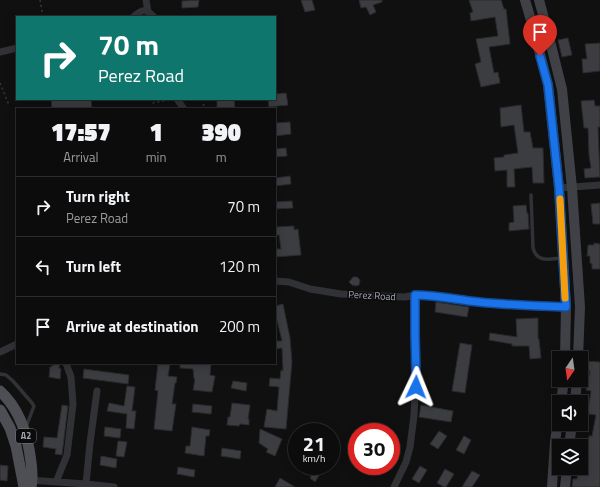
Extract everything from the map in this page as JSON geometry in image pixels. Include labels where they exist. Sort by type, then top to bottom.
[{"type":"main road","name":"A2","points":[[0,391],[17,412],[25,430],[30,450],[27,484]]},
{"type":"main road","name":"A2","points":[[0,410],[10,428],[27,484]]},
{"type":"street","points":[[146,0],[151,14]]},
{"type":"street","points":[[525,0],[548,85],[559,188],[566,307],[565,351]]},
{"type":"street","points":[[539,0],[562,89],[572,188],[580,307],[578,351]]},
{"type":"street","points":[[134,16],[140,11],[144,10],[151,14]]},
{"type":"street","points":[[0,52],[16,48]]},
{"type":"street","points":[[175,100],[183,108]]},
{"type":"street","points":[[559,188],[600,185]]},
{"type":"street","name":"Perez Road","points":[[276,281],[289,282],[310,289],[340,294],[404,297],[427,295],[486,303],[566,307]]},
{"type":"street","points":[[394,487],[406,462],[410,447],[414,415],[416,373],[415,295]]},
{"type":"street","points":[[0,352],[16,344]]},
{"type":"street","points":[[56,482],[67,455],[73,404],[71,377],[66,364]]},
{"type":"street","points":[[86,484],[97,391]]},
{"type":"street","points":[[552,487],[557,431]]},
{"type":"street","points":[[564,487],[566,475]]},
{"type":"street","points":[[27,484],[56,482],[114,487]]},
{"type":"lane","points":[[531,195],[534,253],[539,258],[545,260],[563,258]]},
{"type":"lane","points":[[0,374],[6,375],[34,406],[25,430],[13,437]]},
{"type":"path","points":[[40,0],[42,16]]},
{"type":"path","points":[[0,83],[9,105]]},
{"type":"path","points":[[150,100],[152,103],[168,100]]},
{"type":"building","points":[[199,0],[198,7],[182,8],[182,1]]},
{"type":"building","points":[[301,0],[312,0],[315,10],[305,12]]},
{"type":"building","points":[[359,0],[382,0],[382,2],[373,5],[376,12],[370,15],[366,7],[361,8]]},
{"type":"building","points":[[469,0],[501,0],[504,9],[506,9],[510,44],[489,47],[494,73],[498,72],[500,83],[481,87],[475,64],[481,62],[476,39],[498,36],[495,17],[471,21],[470,13],[473,12]]},
{"type":"building","points":[[568,38],[572,55],[562,57],[558,40]]},
{"type":"building","points":[[600,43],[600,71],[583,73],[582,59],[587,59],[585,44]]},
{"type":"building","points":[[286,93],[288,105],[269,107],[268,100],[276,100],[276,94]]},
{"type":"building","points":[[51,100],[91,100],[92,108],[52,108]]},
{"type":"building","points":[[217,100],[234,100],[235,108],[217,108]]},
{"type":"building","points":[[594,100],[595,106],[600,106],[600,127],[598,127],[600,177],[585,178],[584,169],[591,168],[588,128],[584,128],[581,101]]},
{"type":"building","points":[[521,105],[524,132],[530,132],[533,148],[543,148],[544,183],[533,183],[532,167],[514,169],[515,187],[507,187],[507,170],[495,171],[494,158],[518,153],[514,125],[501,127],[500,108]]},
{"type":"building","points":[[290,122],[291,134],[276,136],[276,123]]},
{"type":"building","points":[[286,148],[287,156],[276,157],[276,149]]},
{"type":"building","points":[[290,176],[291,184],[276,186],[276,178]]},
{"type":"building","points":[[292,201],[293,208],[276,209],[276,202]]},
{"type":"building","points":[[600,203],[600,224],[593,224],[591,204]]},
{"type":"building","points":[[526,205],[529,229],[509,231],[509,223],[514,222],[513,206]]},
{"type":"building","points":[[294,226],[294,230],[298,229],[301,255],[276,257],[276,249],[281,249],[279,235],[276,235],[276,227]]},
{"type":"building","points":[[594,243],[600,244],[600,269],[592,269],[590,256],[587,256],[588,245],[594,245]]},
{"type":"building","points":[[353,277],[357,277],[360,280],[359,285],[352,285],[349,282]]},
{"type":"building","points":[[436,302],[469,307],[467,317],[435,312]]},
{"type":"building","points":[[283,304],[290,338],[292,362],[286,429],[264,427],[267,409],[277,411],[279,387],[269,386],[270,378],[280,379],[281,370],[283,371],[282,348],[276,349],[276,341],[282,341],[276,316],[276,306]]},
{"type":"building","points":[[538,318],[538,339],[541,358],[530,359],[529,346],[512,346],[512,344],[489,340],[490,333],[517,337],[516,319]]},
{"type":"building","points":[[460,343],[472,345],[465,393],[452,391]]},
{"type":"building","points":[[588,361],[600,362],[600,487],[572,487],[573,479],[577,479],[578,475],[588,475],[589,436],[592,436],[596,415],[588,414],[588,404],[591,391],[586,390],[588,387],[590,371],[588,371]]},
{"type":"building","points":[[60,364],[60,379],[49,377],[50,367]]},
{"type":"building","points":[[158,364],[170,364],[168,376],[177,377],[172,404],[176,404],[172,431],[154,429],[158,391],[155,390]]},
{"type":"building","points":[[180,364],[211,364],[210,375],[215,376],[212,392],[193,390],[195,379],[193,369],[180,368]]},
{"type":"building","points":[[84,369],[129,375],[128,384],[83,378]]},
{"type":"building","points":[[233,381],[247,383],[246,391],[231,388]]},
{"type":"building","points":[[127,386],[135,387],[132,411],[136,411],[134,429],[126,428],[127,414],[107,411],[109,403],[124,406]]},
{"type":"building","points":[[232,403],[250,405],[248,419],[249,425],[227,425]]},
{"type":"building","points":[[193,404],[212,406],[211,414],[192,412]]},
{"type":"building","points":[[62,405],[68,406],[62,455],[55,454],[56,449],[43,447],[44,437],[57,438]]},
{"type":"building","points":[[421,405],[453,411],[451,422],[419,417]]},
{"type":"building","points":[[105,427],[121,429],[120,438],[104,436]]},
{"type":"building","points":[[192,427],[210,430],[209,436],[206,436],[204,456],[185,453],[186,446],[190,446]]},
{"type":"building","points":[[260,429],[282,439],[275,456],[266,452],[268,449],[259,443]]},
{"type":"building","points":[[439,431],[447,436],[438,449],[430,444]]},
{"type":"building","points":[[464,436],[471,440],[464,454],[456,450]]},
{"type":"building","points":[[118,441],[127,442],[124,457],[116,456]]},
{"type":"building","points":[[222,448],[241,451],[240,459],[221,456]]},
{"type":"building","points":[[101,456],[117,459],[116,468],[100,465]]},
{"type":"building","points":[[0,465],[8,466],[7,481],[0,480]]},
{"type":"building","points":[[420,466],[427,470],[419,483],[412,479]]},
{"type":"building","points":[[178,467],[195,470],[194,477],[177,474]]},
{"type":"building","points":[[445,469],[454,474],[446,487],[444,487],[437,483]]},
{"type":"building","points":[[472,471],[480,475],[472,487],[462,487]]},
{"type":"building","points":[[312,475],[319,475],[315,482],[310,478]]},
{"type":"building","points":[[280,478],[295,487],[275,487]]},
{"type":"slow traffic","points":[[560,199],[565,298]]},
{"type":"route","points":[[416,387],[415,295],[427,295],[522,306],[566,307],[559,188],[548,85],[540,56]]}]
